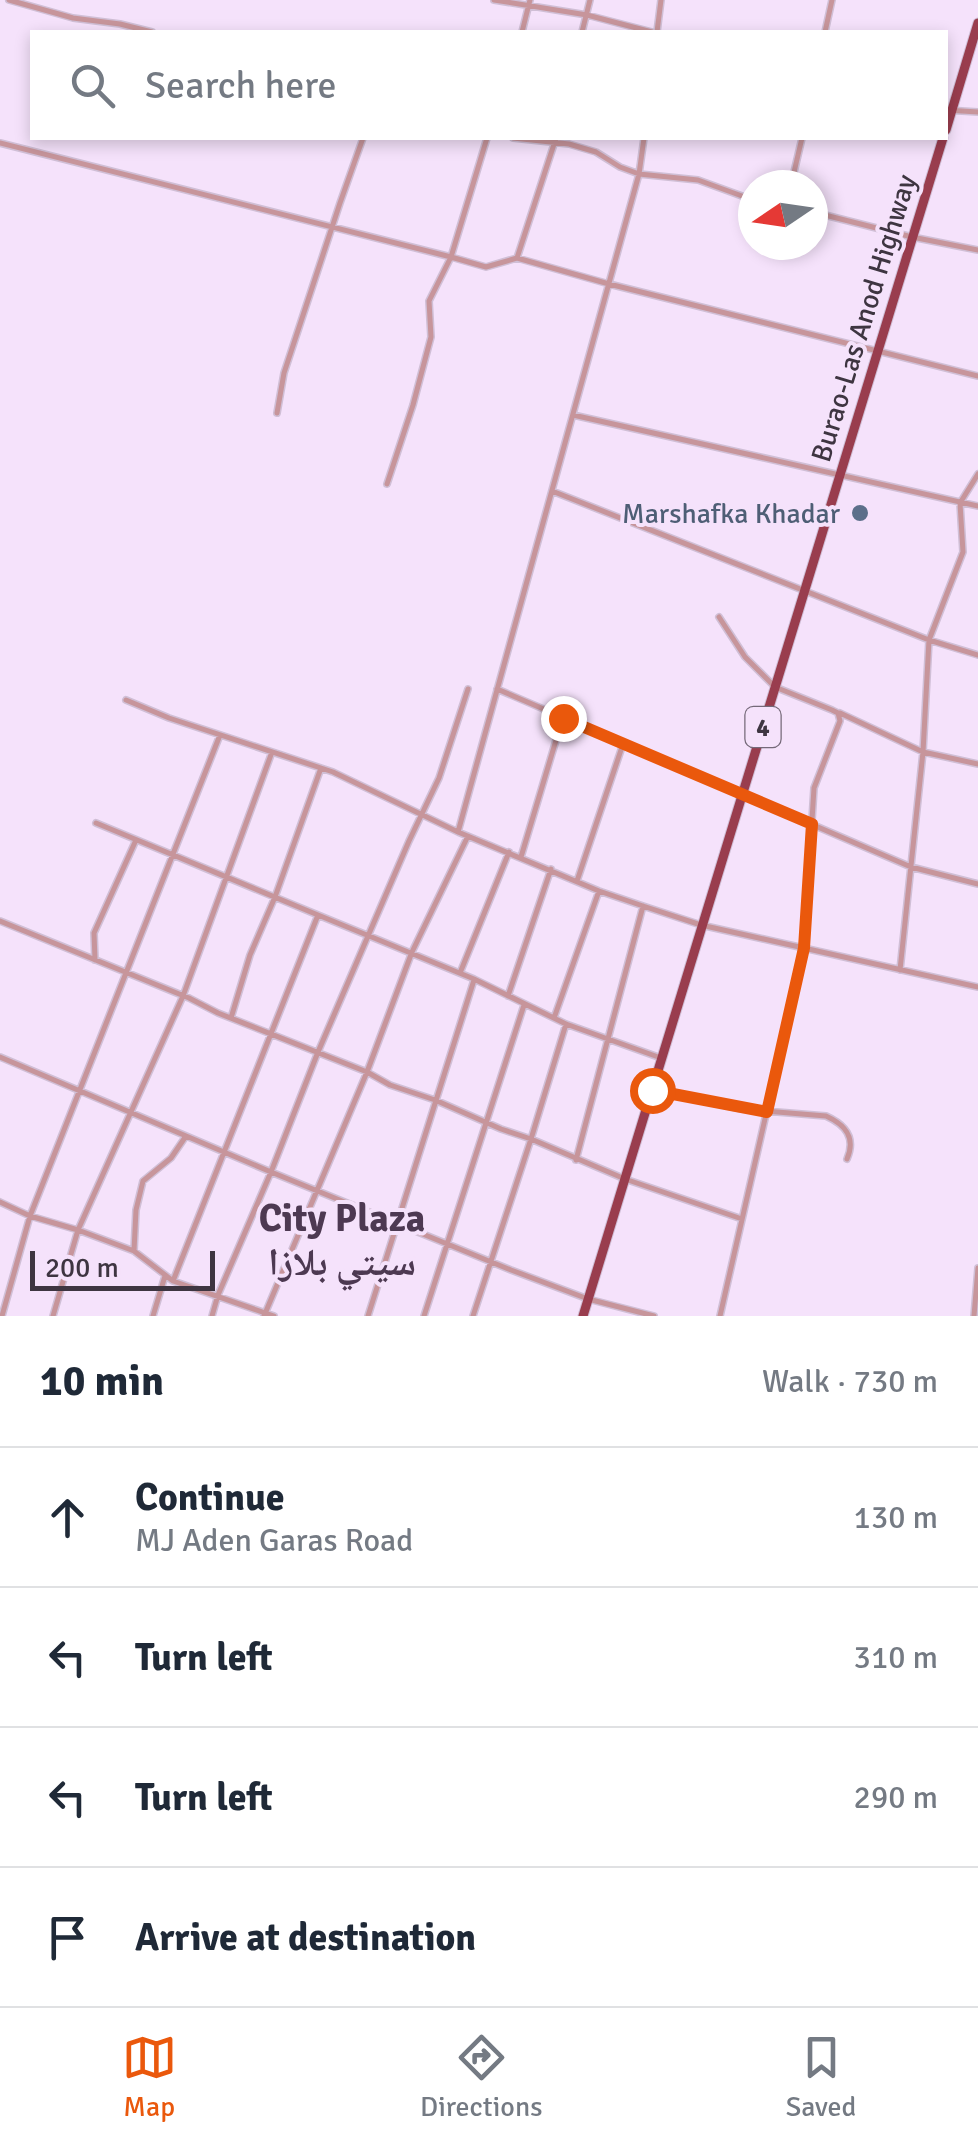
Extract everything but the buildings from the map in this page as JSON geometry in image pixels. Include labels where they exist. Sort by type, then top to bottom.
[{"type":"highway","points":[[948,110],[978,23]]},
{"type":"highway","name":"Burao-Las Anod Highway","points":[[583,1316],[942,140]]},
{"type":"street","points":[[9,0],[73,18],[144,30]]},
{"type":"street","points":[[494,0],[588,14],[647,30]]},
{"type":"street","points":[[583,30],[590,0]]},
{"type":"street","points":[[654,30],[662,0]]},
{"type":"street","points":[[825,30],[832,0]]},
{"type":"street","points":[[522,30],[529,3]]},
{"type":"street","points":[[948,110],[978,112]]},
{"type":"street","points":[[277,413],[284,373],[362,140]]},
{"type":"street","points":[[387,484],[431,337],[430,301],[451,257],[486,140]]},
{"type":"street","points":[[516,258],[555,140],[596,152],[640,174],[698,180],[738,195]]},
{"type":"street","points":[[458,832],[640,174],[644,140]]},
{"type":"street","points":[[795,170],[802,140]]},
{"type":"street","points":[[0,143],[486,267],[516,258],[978,376]]},
{"type":"street","points":[[828,216],[978,250]]},
{"type":"street","points":[[573,416],[978,506]]},
{"type":"street","points":[[900,970],[923,752],[929,640],[963,552],[960,503],[978,474]]},
{"type":"street","points":[[552,491],[929,640],[978,655]]},
{"type":"street","points":[[719,616],[745,656],[775,687],[923,752],[978,764]]},
{"type":"street","points":[[212,1316],[318,1052],[439,778],[468,689]]},
{"type":"street","points":[[497,689],[911,867],[978,884]]},
{"type":"street","points":[[126,700],[321,768],[458,832],[599,891],[701,926],[978,987]]},
{"type":"street","points":[[720,1316],[804,948],[814,788],[840,726],[840,717],[832,710]]},
{"type":"street","points":[[522,858],[563,718]]},
{"type":"street","points":[[2,1316],[30,1216],[220,735]]},
{"type":"street","points":[[578,881],[624,744]]},
{"type":"street","points":[[53,1316],[78,1230],[183,996],[272,752]]},
{"type":"street","points":[[232,1018],[250,956],[321,768]]},
{"type":"street","points":[[96,824],[412,952],[566,1024],[660,1058]]},
{"type":"street","points":[[264,1314],[367,1072],[412,952],[468,836]]},
{"type":"street","points":[[95,960],[94,933],[136,840]]},
{"type":"street","points":[[460,973],[508,852]]},
{"type":"street","points":[[508,996],[551,870]]},
{"type":"street","points":[[554,1018],[599,891]]},
{"type":"street","points":[[576,1160],[643,906]]},
{"type":"street","points":[[173,1281],[318,915]]},
{"type":"street","points":[[0,921],[576,1160],[742,1219]]},
{"type":"street","points":[[368,1316],[474,979]]},
{"type":"street","points":[[424,1316],[524,1004]]},
{"type":"street","points":[[473,1316],[566,1024]]},
{"type":"street","points":[[0,1057],[448,1244],[588,1298],[654,1316]]},
{"type":"street","points":[[652,1090],[767,1112],[812,1114],[839,1122],[850,1140],[847,1159]]},
{"type":"street","points":[[134,1251],[136,1210],[144,1181],[171,1158],[186,1136]]},
{"type":"street","points":[[0,1202],[134,1251],[173,1281],[274,1316]]},
{"type":"street","points":[[974,1316],[978,1268]]},
{"type":"street","points":[[152,1316],[166,1276]]},
{"type":"place","name":"Marshafka Khadar","points":[[860,513]]},
{"type":"district","name":"City Plaza سيتي بلازا","points":[[342,1240]]},
{"type":"route","points":[[563,718],[812,824],[804,948],[767,1112],[652,1090]]}]
